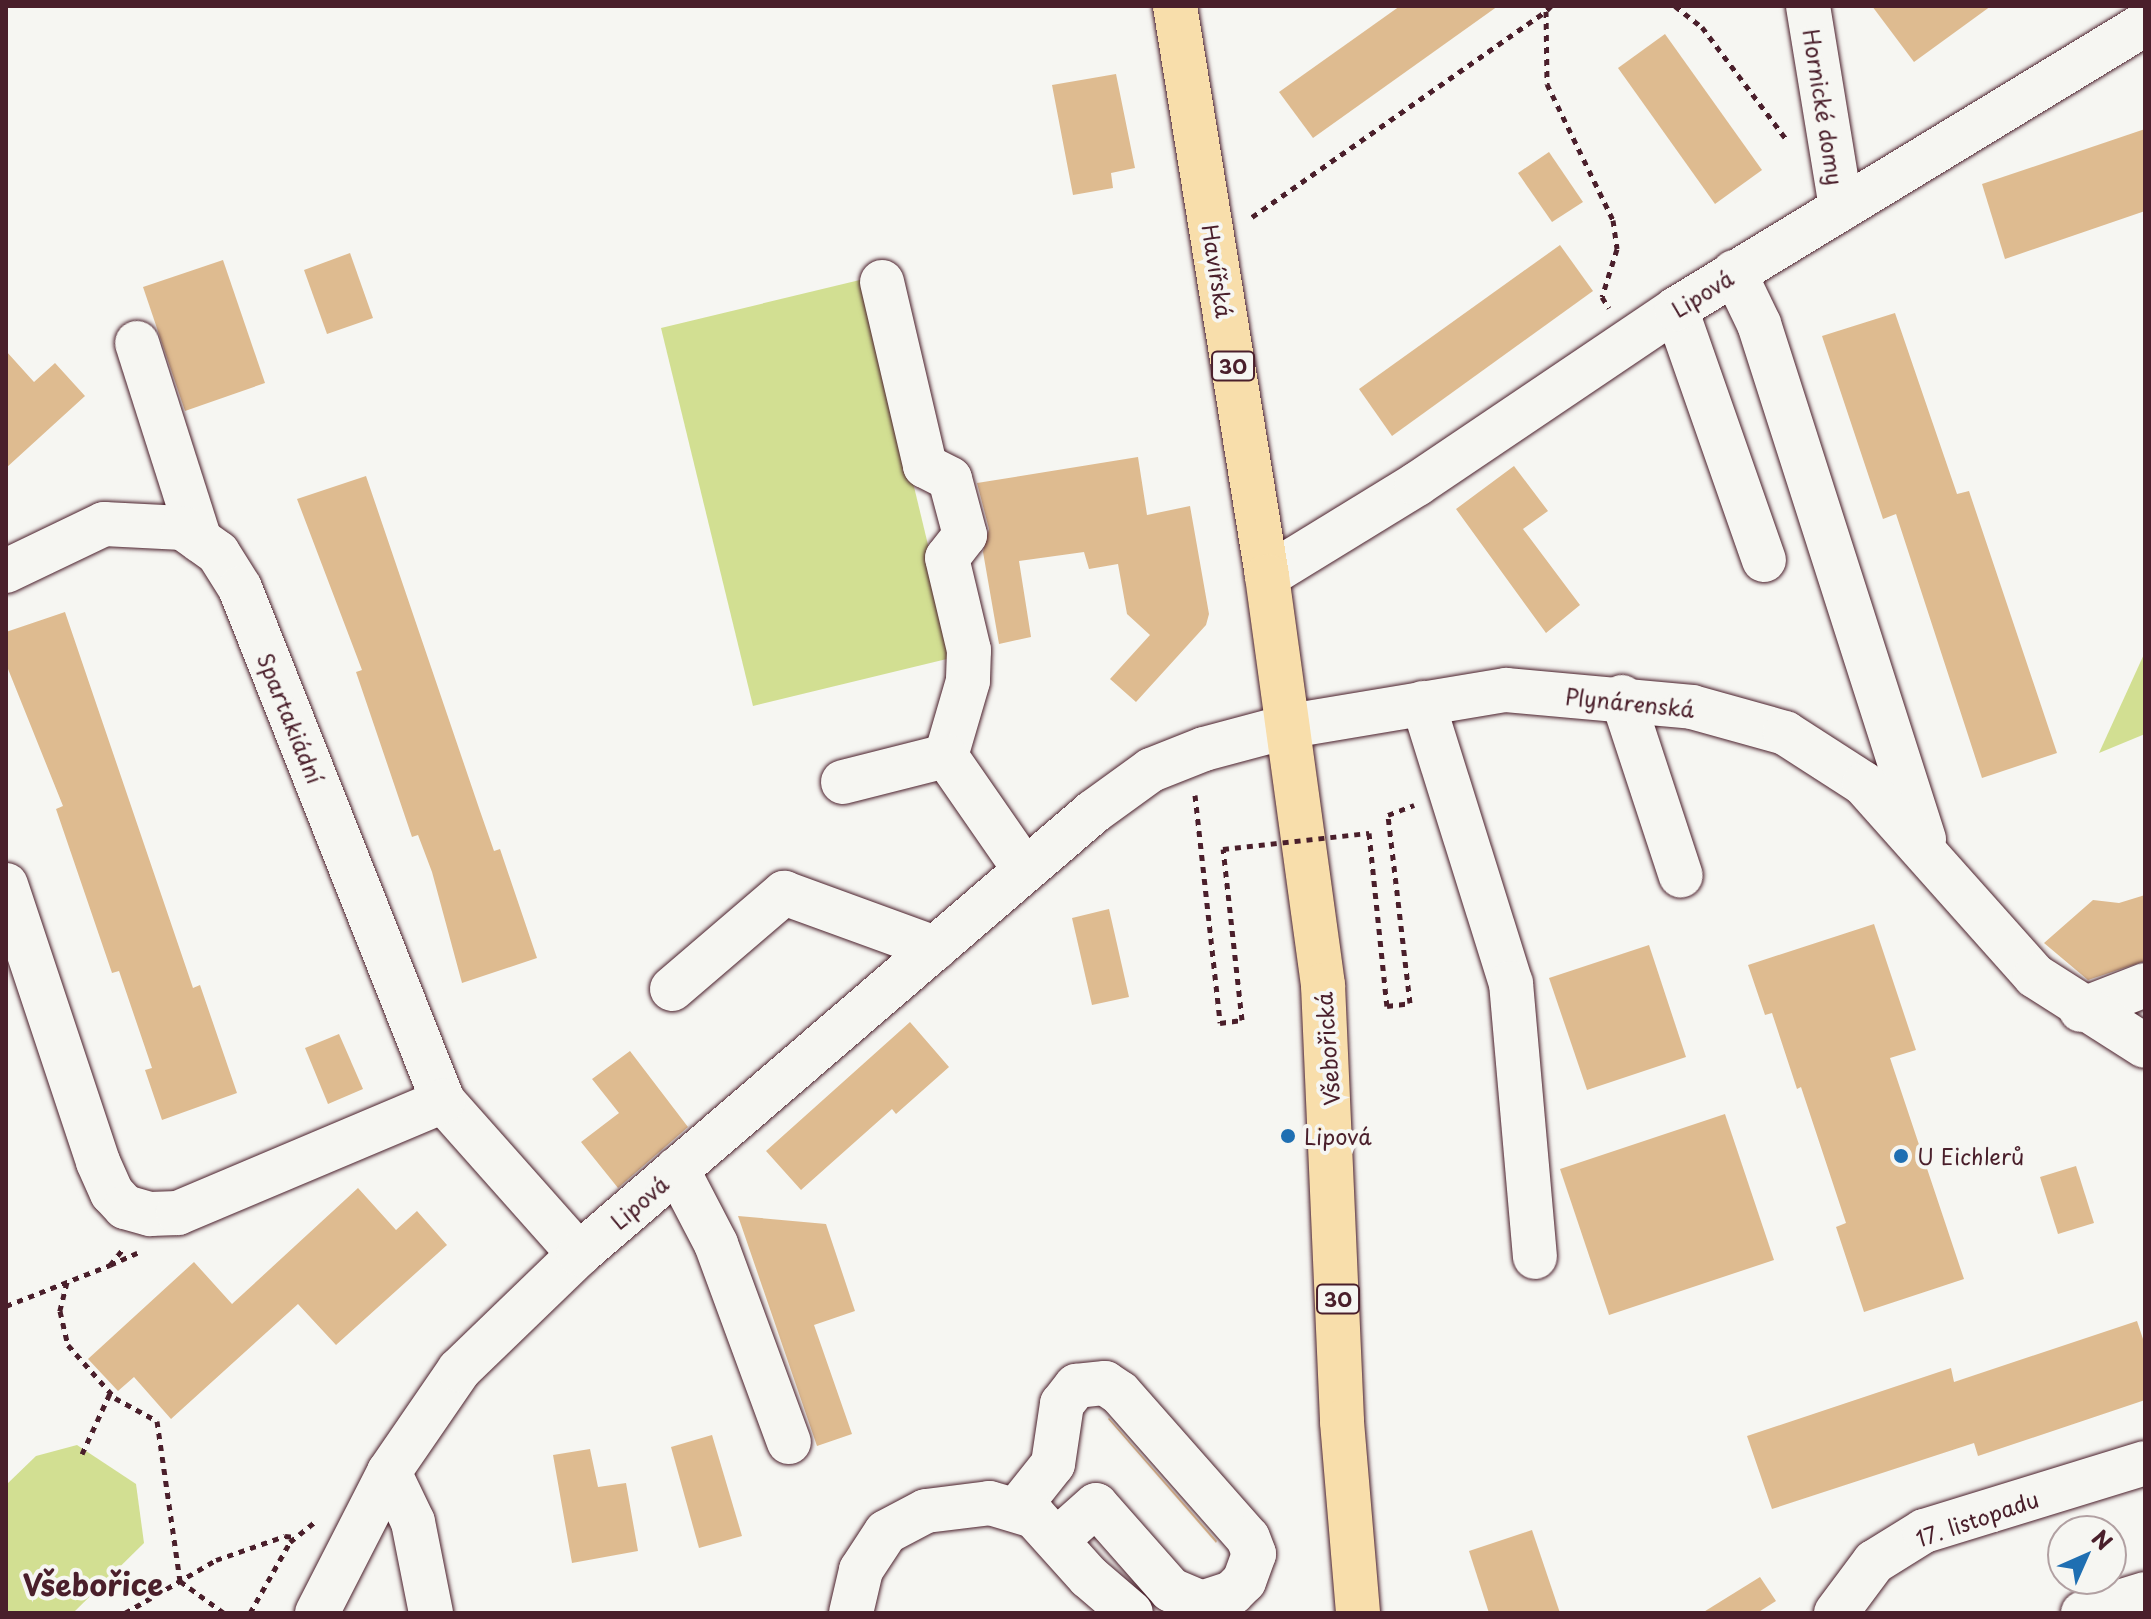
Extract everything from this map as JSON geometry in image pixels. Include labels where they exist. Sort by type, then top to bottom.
[{"type":"main road","name":"Havířská","points":[[1175,6],[1290,726]]},
{"type":"main road","name":"Všebořická","points":[[1290,726],[1324,999],[1342,1422],[1358,1613]]},
{"type":"street","name":"Hornické domy","points":[[1808,6],[1841,208]]},
{"type":"street","name":"Lipová","points":[[1267,576],[1417,484],[1628,340],[1734,272],[2145,24]]},
{"type":"street","name":"Plynárenská","points":[[1734,272],[1759,324],[1927,849]]},
{"type":"street","points":[[882,282],[925,466],[950,479],[965,535],[947,558],[969,650],[968,681],[946,756]]},
{"type":"street","points":[[1676,309],[1764,560]]},
{"type":"street","points":[[137,343],[200,540]]},
{"type":"street","name":"Spartakiádní","points":[[6,571],[104,524],[183,528],[218,553],[240,588],[443,1101],[579,1254]]},
{"type":"street","name":"Plynárenská","points":[[1290,726],[1506,690],[1622,697],[1692,707],[1785,733],[1864,784],[1927,849],[2035,976],[2081,1010],[2145,1046]]},
{"type":"street","points":[[1622,697],[1681,876]]},
{"type":"street","points":[[1423,703],[1453,789],[1511,983],[1535,1257]]},
{"type":"street","name":"Lipová","points":[[317,1613],[389,1472],[459,1370],[579,1254],[1025,870],[1151,770],[1204,749],[1290,726]]},
{"type":"street","points":[[843,782],[946,756]]},
{"type":"street","points":[[946,756],[1025,870]]},
{"type":"street","points":[[6,885],[98,1162],[112,1193],[152,1230],[178,1213],[443,1101]]},
{"type":"street","points":[[672,989],[784,893],[935,948]]},
{"type":"street","points":[[2081,1010],[2145,985]]},
{"type":"street","points":[[677,1169],[716,1244],[789,1442]]},
{"type":"street","points":[[1018,1508],[1053,1464],[1062,1404],[1076,1386],[1105,1383],[1120,1393],[1248,1538],[1254,1554],[1244,1581],[1232,1593],[1202,1603],[1171,1590],[1096,1505],[1059,1538]]},
{"type":"street","name":"17. listopadu","points":[[1836,1613],[1874,1562],[1924,1531],[2145,1463]]},
{"type":"street","points":[[389,1472],[413,1522],[431,1613]]},
{"type":"street","points":[[851,1613],[852,1594],[872,1550],[905,1519],[959,1505],[1018,1508],[1059,1538],[1089,1577],[1131,1613]]},
{"type":"street","points":[[2083,1613],[2145,1594]]},
{"type":"path","points":[[1675,6],[1702,27],[1791,145],[1830,155]]},
{"type":"path","points":[[1214,244],[1548,8]]},
{"type":"path","points":[[1548,8],[1547,84],[1613,220],[1617,249],[1602,297],[1628,340]]},
{"type":"path","points":[[1194,791],[1220,1023],[1242,1020],[1223,849],[1369,833],[1387,1006],[1410,1003],[1388,815],[1453,789]]},
{"type":"path","points":[[110,1265],[152,1230]]},
{"type":"path","points":[[6,1306],[110,1265],[152,1230]]},
{"type":"path","points":[[67,1282],[60,1311],[68,1345],[110,1393],[157,1421],[180,1581],[224,1613]]},
{"type":"path","points":[[82,1454],[110,1393]]},
{"type":"path","points":[[250,1613],[296,1537],[327,1512]]},
{"type":"path","points":[[125,1613],[216,1560],[285,1536],[296,1537]]},
{"type":"green space","points":[[864,279],[955,657],[753,706],[661,328]]},
{"type":"green space","points":[[2145,652],[2145,734],[2099,753]]},
{"type":"green space","points":[[77,1445],[136,1484],[144,1543],[73,1613],[6,1613],[6,1485],[36,1456]]},
{"type":"building","points":[[1400,6],[1498,6],[1313,138],[1279,92]]},
{"type":"building","points":[[1872,6],[1991,6],[1914,62]]},
{"type":"building","points":[[1665,34],[1762,170],[1715,204],[1618,68]]},
{"type":"building","points":[[1116,74],[1135,168],[1111,173],[1113,188],[1073,195],[1052,85]]},
{"type":"building","points":[[2145,129],[2145,211],[2005,259],[1982,184]]},
{"type":"building","points":[[1549,152],[1583,202],[1552,222],[1518,173]]},
{"type":"building","points":[[1560,245],[1593,291],[1392,436],[1359,389]]},
{"type":"building","points":[[350,253],[373,318],[327,334],[304,270]]},
{"type":"building","points":[[223,260],[265,383],[185,411],[143,287]]},
{"type":"building","points":[[1895,313],[1957,494],[1969,491],[2057,753],[1982,778],[1896,514],[1883,519],[1822,336]]},
{"type":"building","points":[[6,351],[34,382],[55,363],[85,396],[6,468]]},
{"type":"building","points":[[1138,457],[1147,515],[1190,506],[1209,614],[1206,625],[1136,702],[1110,679],[1150,635],[1127,614],[1118,564],[1089,569],[1084,552],[1019,561],[1031,637],[999,644],[983,552],[989,529],[977,483]]},
{"type":"building","points":[[1514,466],[1548,511],[1523,529],[1580,605],[1546,633],[1456,509]]},
{"type":"building","points":[[366,476],[494,851],[500,849],[537,958],[462,983],[432,872],[418,835],[412,837],[356,672],[362,670],[297,499]]},
{"type":"building","points":[[65,612],[193,988],[200,985],[237,1093],[162,1120],[145,1070],[152,1068],[119,971],[112,973],[56,809],[63,806],[6,664],[6,632]]},
{"type":"building","points":[[2145,895],[2145,961],[2088,980],[2044,943],[2093,900],[2119,903]]},
{"type":"building","points":[[1109,909],[1129,997],[1092,1005],[1072,918]]},
{"type":"building","points":[[1874,924],[1916,1050],[1890,1058],[1964,1279],[1864,1312],[1836,1227],[1846,1223],[1801,1087],[1797,1089],[1772,1013],[1765,1015],[1748,965]]},
{"type":"building","points":[[1649,945],[1686,1057],[1587,1090],[1549,978]]},
{"type":"building","points":[[910,1022],[949,1067],[896,1114],[892,1109],[801,1190],[766,1151]]},
{"type":"building","points":[[339,1034],[363,1089],[328,1104],[305,1048]]},
{"type":"building","points":[[630,1051],[688,1127],[618,1188],[581,1142],[619,1113],[592,1079]]},
{"type":"building","points":[[1725,1114],[1774,1260],[1609,1315],[1560,1169]]},
{"type":"building","points":[[2076,1166],[2094,1223],[2058,1234],[2040,1177]]},
{"type":"building","points":[[358,1188],[396,1230],[417,1211],[447,1245],[336,1345],[298,1304],[171,1419],[134,1377],[118,1391],[88,1359],[194,1262],[232,1304]]},
{"type":"building","points":[[738,1216],[826,1224],[855,1311],[814,1325],[852,1434],[817,1446]]},
{"type":"building","points":[[2137,1321],[2145,1345],[2145,1400],[1978,1456],[1974,1443],[1772,1509],[1747,1436],[1951,1368],[1954,1382]]},
{"type":"building","points":[[1108,1419],[1217,1541],[1216,1543]]},
{"type":"building","points":[[712,1435],[742,1536],[699,1548],[671,1447]]},
{"type":"building","points":[[590,1449],[598,1487],[626,1483],[638,1551],[572,1563],[553,1455]]},
{"type":"building","points":[[1532,1530],[1560,1613],[1489,1613],[1469,1551]]},
{"type":"building","points":[[1760,1577],[1776,1601],[1757,1613],[1702,1613]]},
{"type":"place","name":"Lipová","points":[[1288,1136]]},
{"type":"place","name":"U Eichlerů","points":[[1901,1156]]},
{"type":"district","name":"Všebořice","points":[[93,1584]]}]
